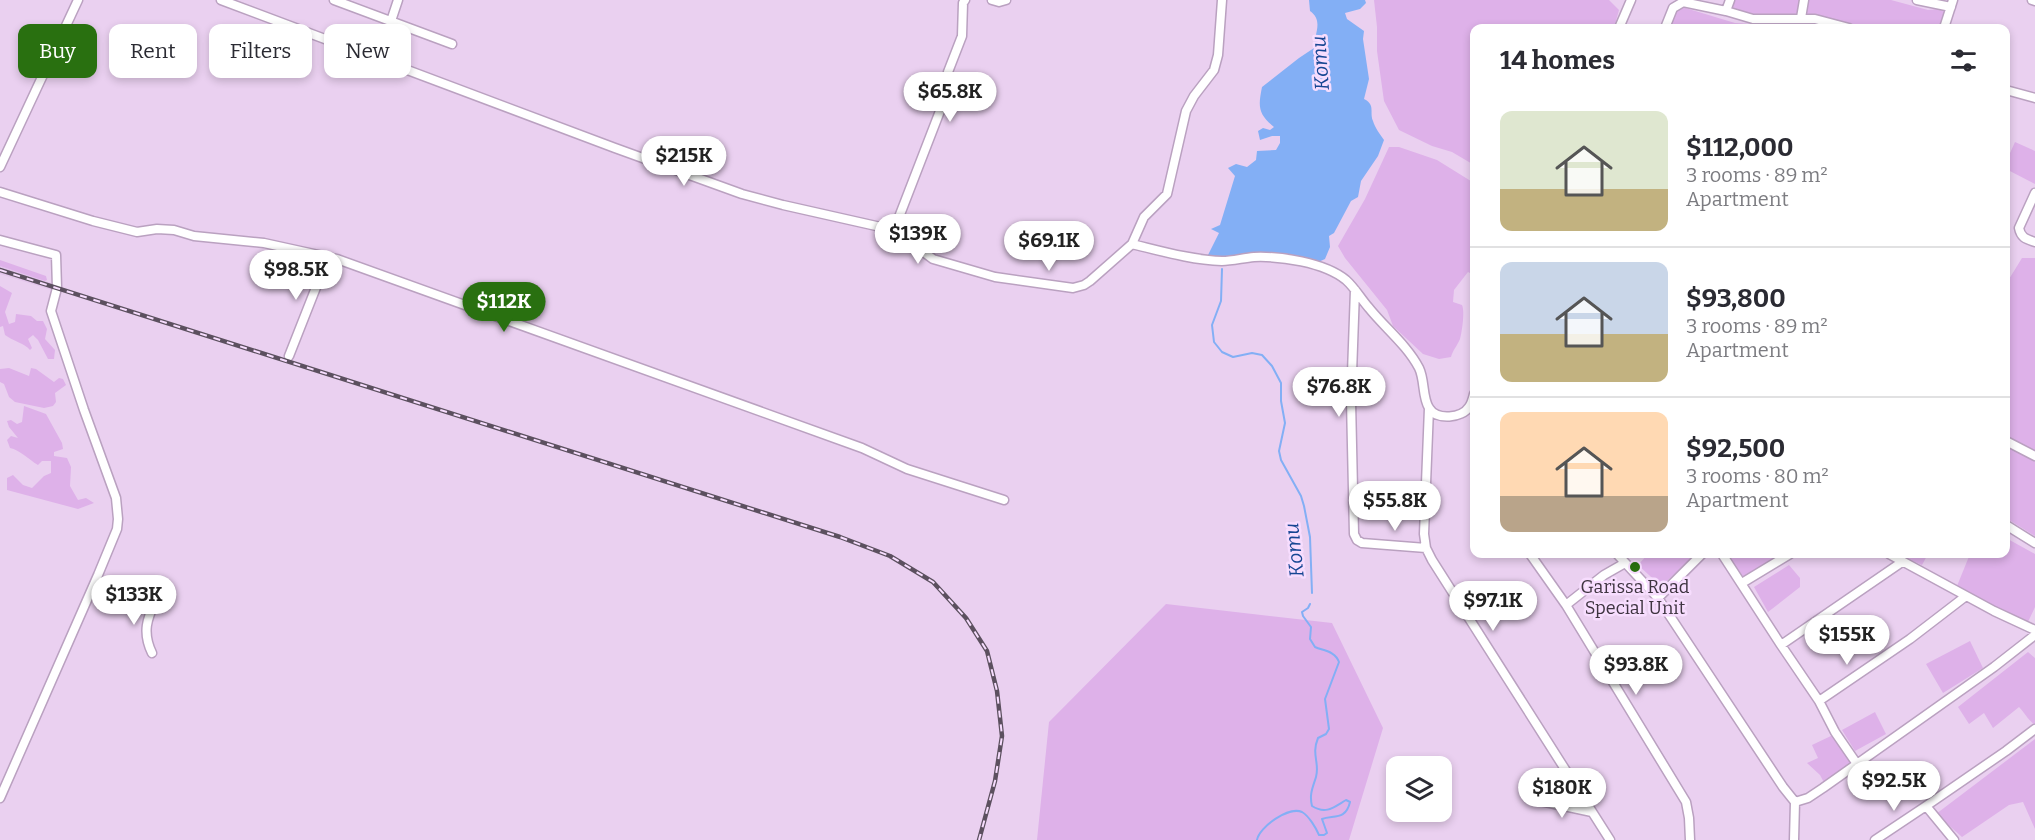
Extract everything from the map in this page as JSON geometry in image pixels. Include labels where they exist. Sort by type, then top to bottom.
[{"type":"street","points":[[0,167],[78,0]]},
{"type":"street","points":[[221,0],[742,194],[783,206],[894,230],[933,260],[1015,281],[1073,288],[1090,281],[1132,244],[1144,217],[1167,194],[1186,111],[1194,96],[1214,70],[1218,55],[1222,0]]},
{"type":"street","points":[[334,0],[452,44]]},
{"type":"street","points":[[391,21],[398,0]]},
{"type":"street","points":[[894,230],[940,111],[948,72],[962,36],[965,0]]},
{"type":"street","points":[[992,0],[999,2],[1006,0]]},
{"type":"street","points":[[1621,24],[1631,0]]},
{"type":"street","points":[[1726,11],[1730,0]]},
{"type":"street","points":[[1801,18],[1804,0]]},
{"type":"street","points":[[1917,0],[1952,3],[1945,24]]},
{"type":"street","points":[[1667,24],[1676,2],[1689,2],[1753,19],[1801,18],[1835,24]]},
{"type":"street","points":[[1751,24],[1753,19]]},
{"type":"street","points":[[2010,91],[2035,98]]},
{"type":"street","points":[[0,192],[137,232],[157,229],[174,230],[194,236],[256,242],[328,256],[862,448],[907,469],[1004,500]]},
{"type":"street","points":[[2035,193],[2019,228],[2024,239],[2035,242]]},
{"type":"street","points":[[0,240],[56,255],[57,288],[51,310],[116,498],[118,519],[117,529],[98,575],[0,798]]},
{"type":"street","points":[[1132,244],[1198,258],[1223,261],[1253,257],[1282,258],[1321,267],[1336,274],[1355,290],[1404,347],[1419,369],[1429,408],[1424,534],[1426,548],[1610,840]]},
{"type":"street","points":[[289,356],[328,256]]},
{"type":"street","points":[[1355,290],[1351,401],[1354,534],[1362,543],[1426,548]]},
{"type":"street","points":[[1429,408],[1444,416],[1462,413],[1470,405]]},
{"type":"street","points":[[2010,443],[2035,456]]},
{"type":"street","points":[[2010,527],[2035,543]]},
{"type":"street","points":[[1533,558],[1566,605],[1686,802],[1690,840]]},
{"type":"street","points":[[1621,558],[1658,598],[1795,802],[1794,840]]},
{"type":"street","points":[[1658,598],[1698,558]]},
{"type":"street","points":[[1725,558],[1819,701],[1835,732],[1857,764]]},
{"type":"street","points":[[1742,583],[1783,558]]},
{"type":"street","points":[[1896,558],[2035,630]]},
{"type":"street","points":[[1780,645],[1902,562]]},
{"type":"street","points":[[1566,605],[1604,575],[1625,563]]},
{"type":"street","points":[[1819,701],[1910,639],[1966,596]]},
{"type":"street","points":[[152,653],[147,637],[147,619],[156,599]]},
{"type":"street","points":[[1795,802],[1808,798],[1823,788],[1994,667],[2035,635]]},
{"type":"street","points":[[1875,840],[2035,729]]},
{"type":"street","points":[[1536,800],[1592,812]]},
{"type":"street","points":[[1926,806],[1954,840]]},
{"type":"shaded area","points":[[1374,0],[1609,0],[1619,10],[1615,24],[1470,24],[1470,163],[1452,152],[1432,146],[1399,130],[1384,101],[1377,51]]},
{"type":"shaded area","points":[[1734,0],[1800,0],[1797,14],[1773,18],[1733,9]]},
{"type":"shaded area","points":[[1807,0],[1891,0],[1928,10],[1952,8],[1946,24],[1840,24],[1805,13]]},
{"type":"shaded area","points":[[1682,7],[1735,23],[1752,24],[1672,24],[1672,14]]},
{"type":"shaded area","points":[[1795,22],[1822,24],[1760,24]]},
{"type":"shaded area","points":[[2015,142],[2035,151],[2035,184],[2010,171],[2010,153]]},
{"type":"shaded area","points":[[1389,147],[1399,147],[1437,160],[1470,181],[1470,273],[1468,272],[1454,290],[1453,302],[1462,305],[1463,317],[1460,339],[1451,357],[1439,359],[1423,354],[1393,326],[1387,310],[1338,246],[1365,199]]},
{"type":"shaded area","points":[[2022,258],[2035,258],[2035,536],[2010,520],[2010,278]]},
{"type":"shaded area","points":[[0,260],[46,276],[47,280],[0,266]]},
{"type":"shaded area","points":[[0,266],[54,284],[55,291],[0,274]]},
{"type":"shaded area","points":[[0,286],[12,293],[5,312],[9,324],[15,322],[16,314],[31,316],[37,321],[43,321],[47,329],[45,339],[55,350],[54,359],[48,359],[33,335],[28,339],[32,348],[30,350],[5,335],[3,326],[0,327]]},
{"type":"shaded area","points":[[9,368],[29,376],[31,368],[36,369],[54,382],[59,378],[63,379],[66,385],[55,393],[56,402],[53,406],[44,408],[15,402],[9,397],[4,384],[0,382],[0,369]]},
{"type":"shaded area","points":[[24,406],[46,414],[62,443],[63,449],[54,452],[54,456],[67,458],[71,467],[70,486],[78,500],[86,498],[94,503],[78,509],[7,490],[7,478],[13,475],[23,485],[32,488],[44,476],[51,473],[51,461],[42,461],[38,465],[10,448],[7,440],[11,436],[18,438],[7,421],[11,420],[17,424],[22,422]]},
{"type":"shaded area","points":[[2010,540],[2035,554],[2035,607],[2027,624],[1957,586],[1968,558],[2010,558]]},
{"type":"shaded area","points":[[1644,558],[1692,558],[1661,586],[1638,565]]},
{"type":"shaded area","points":[[1730,558],[1772,558],[1774,560],[1747,582]]},
{"type":"shaded area","points":[[1906,558],[1926,558],[1922,565]]},
{"type":"shaded area","points":[[1789,565],[1800,578],[1800,587],[1768,612],[1754,587]]},
{"type":"shaded area","points":[[1166,604],[1332,623],[1383,728],[1349,840],[1037,840],[1049,722]]},
{"type":"shaded area","points":[[1970,641],[1983,668],[1943,693],[1926,664]]},
{"type":"shaded area","points":[[2028,652],[2035,658],[2035,725],[2019,707],[1993,728],[1984,713],[1969,724],[1958,707]]},
{"type":"shaded area","points":[[1875,712],[1886,734],[1855,751],[1842,730]]},
{"type":"shaded area","points":[[1833,735],[1856,766],[1828,790],[1820,775],[1807,763],[1818,758],[1812,745]]},
{"type":"shaded area","points":[[2035,739],[2035,829],[2023,802],[2009,805],[1962,837],[1936,814]]},
{"type":"water","points":[[1309,0],[1365,0],[1366,3],[1360,9],[1345,13],[1347,19],[1364,31],[1363,39],[1369,79],[1364,99],[1370,104],[1374,124],[1384,140],[1378,156],[1361,181],[1358,197],[1351,201],[1334,233],[1329,236],[1330,247],[1325,259],[1316,263],[1284,254],[1259,255],[1235,260],[1206,259],[1219,233],[1211,229],[1220,225],[1235,176],[1228,168],[1236,164],[1247,167],[1256,160],[1257,151],[1276,150],[1280,143],[1280,136],[1260,140],[1258,131],[1263,128],[1270,130],[1274,127],[1260,110],[1262,87],[1314,48],[1317,19],[1310,11]]},
{"type":"waterway","name":"Komu","points":[[1222,269],[1221,301],[1212,325],[1214,342],[1222,352],[1233,357],[1252,353],[1262,355],[1272,366],[1281,383],[1285,423],[1279,451],[1281,460],[1304,506],[1310,537],[1312,593]]},
{"type":"waterway","name":"Komu","points":[[1257,840],[1263,829],[1275,819],[1296,811],[1307,816],[1319,835],[1324,835],[1327,833],[1322,819],[1343,814],[1350,802],[1346,800],[1326,810],[1317,809],[1312,806],[1311,802],[1317,772],[1316,744],[1318,738],[1326,734],[1329,729],[1325,699],[1339,662],[1332,653],[1315,647],[1310,639],[1311,627],[1302,612],[1310,604]]},
{"type":"railway","points":[[0,270],[840,537],[890,556],[933,582],[966,618],[987,651],[997,691],[1002,736],[995,781],[979,840]]},
{"type":"place","name":"Garissa Road Special Unit","points":[[1635,567]]}]
